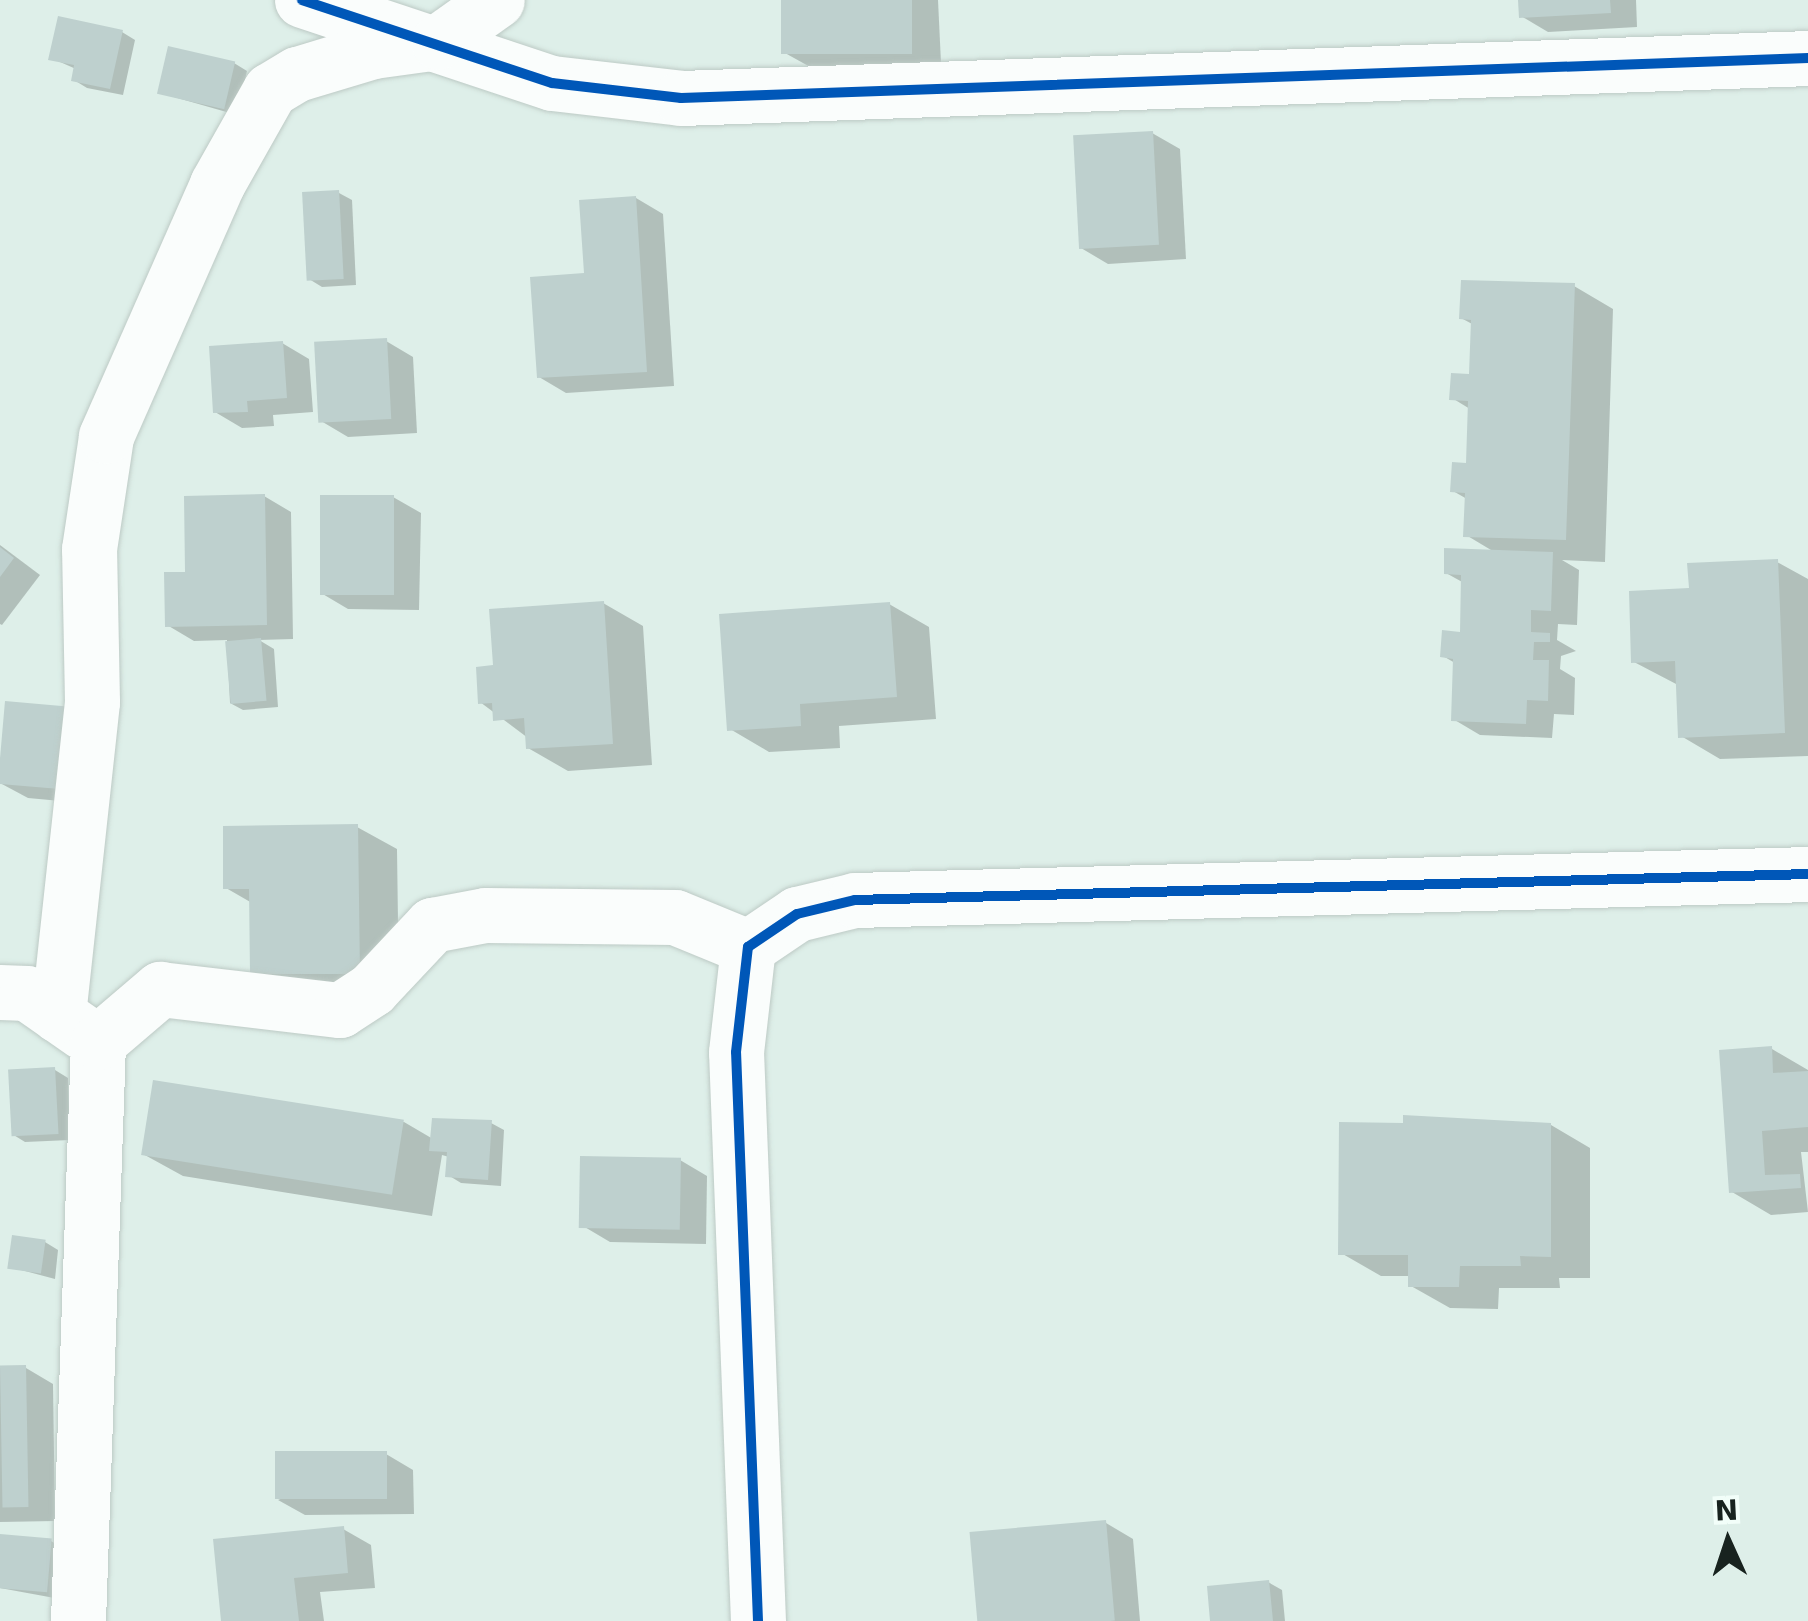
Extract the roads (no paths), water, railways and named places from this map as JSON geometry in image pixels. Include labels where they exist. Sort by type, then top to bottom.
[{"type":"street","points":[[302,0],[552,83],[680,98],[1808,58]]},
{"type":"street","points":[[78,1621],[78,1029],[92,702],[90,549],[106,436],[217,184],[270,90],[297,74],[373,51],[438,42],[497,0]]},
{"type":"street","points":[[758,1621],[736,1052],[748,947],[797,914],[855,900],[1808,874]]},
{"type":"street","points":[[78,1029],[160,989],[340,1010],[372,989],[432,925],[485,915],[675,917],[748,947]]},
{"type":"street","points":[[0,992],[27,993],[78,1029]]}]
